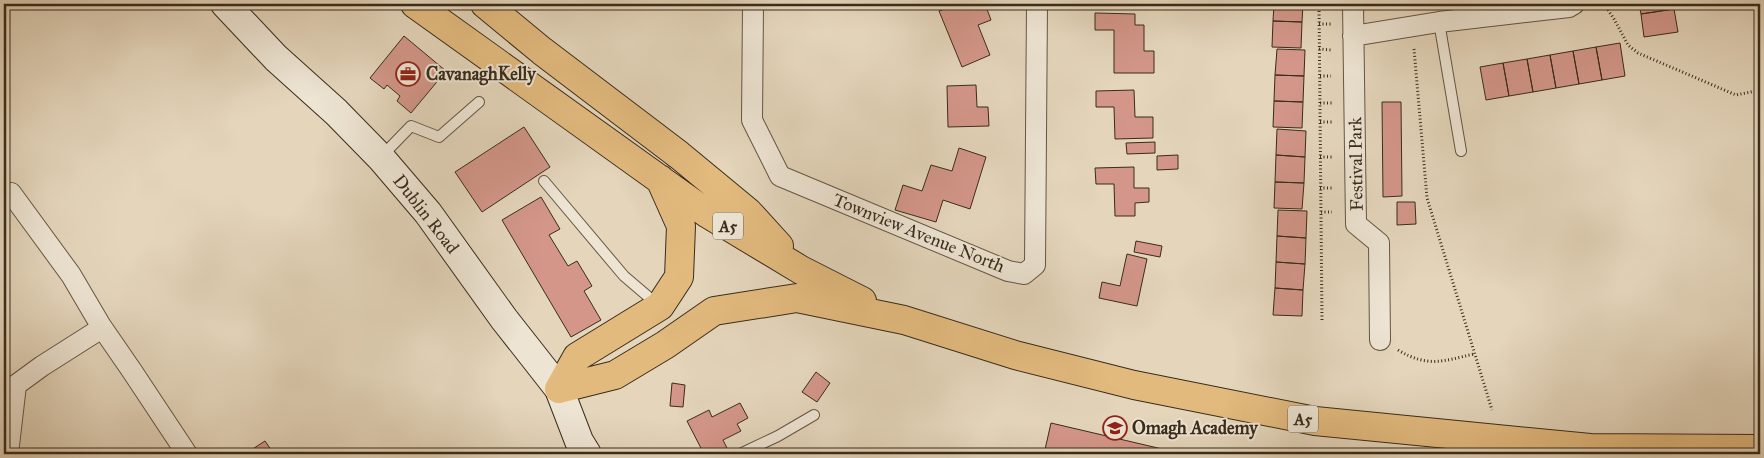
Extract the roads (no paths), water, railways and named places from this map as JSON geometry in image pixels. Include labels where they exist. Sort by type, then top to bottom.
[{"type":"highway","name":"A5","points":[[415,4],[708,214],[801,270],[844,293],[904,320],[1015,355],[1134,385],[1315,421],[1590,448],[1760,449]]},
{"type":"highway","points":[[485,4],[679,155],[748,212],[801,270]]},
{"type":"highway","points":[[559,389],[577,357],[660,306],[679,277],[681,226],[658,177]]},
{"type":"highway","points":[[559,389],[614,375],[665,345],[714,311],[797,298],[904,320]]},
{"type":"main road","name":"Dublin Road","points":[[225,4],[276,58],[336,112],[381,158],[428,213],[504,319],[559,389],[579,441],[587,454]]},
{"type":"street","name":"Townview Avenue North","points":[[753,4],[752,120],[780,176],[1008,271],[1024,274],[1035,265],[1037,4]]},
{"type":"street","name":"Festival Park","points":[[1353,4],[1356,224],[1380,243],[1380,340]]},
{"type":"street","points":[[1354,36],[1439,22],[1570,7],[1574,4]]},
{"type":"street","points":[[11,193],[72,275],[101,326],[187,454]]},
{"type":"street","points":[[8,454],[16,386],[42,366],[94,333],[101,326]]},
{"type":"lane","points":[[1439,22],[1461,151]]},
{"type":"lane","points":[[381,158],[411,126],[439,137],[479,102]]},
{"type":"lane","points":[[544,181],[624,276],[660,306]]},
{"type":"lane","points":[[740,454],[778,436],[814,414]]},
{"type":"lane","points":[[1713,448],[1760,438]]},
{"type":"place","name":"CavanaghKelly","points":[[408,74]]},
{"type":"place","name":"Omagh Academy","points":[[1115,428]]}]
